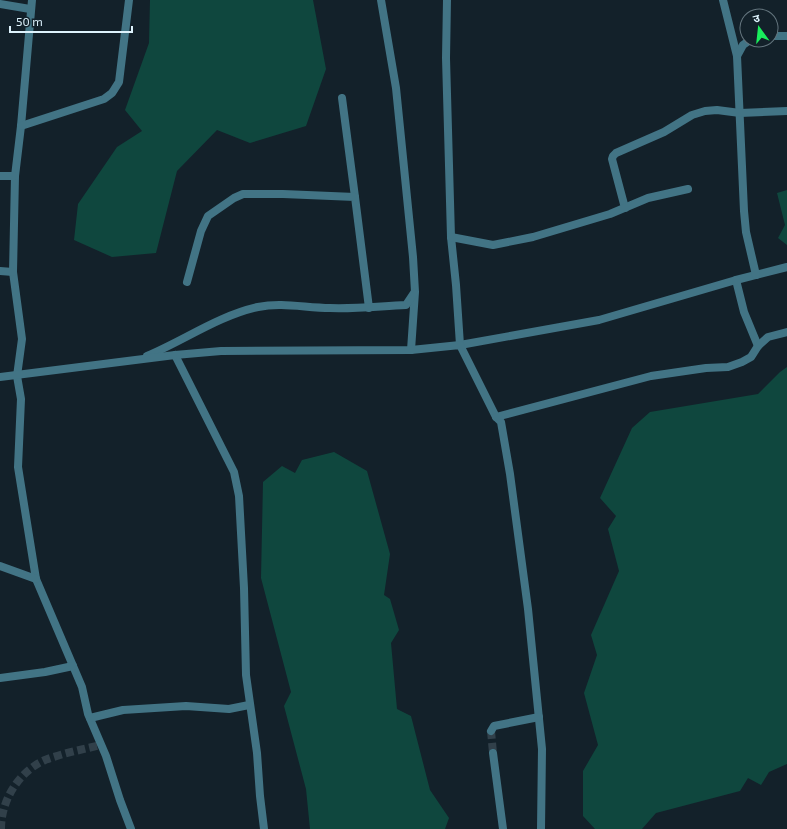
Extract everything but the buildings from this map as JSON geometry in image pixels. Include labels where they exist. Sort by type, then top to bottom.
[{"type":"street","points":[[32,0],[15,176],[13,272],[22,339],[17,376],[21,399],[18,467],[36,579],[82,687],[90,718],[106,756],[131,829]]},
{"type":"street","points":[[21,126],[104,99],[112,93],[119,82],[129,0]]},
{"type":"street","points":[[381,0],[396,88],[413,257],[415,292],[411,350]]},
{"type":"street","points":[[447,0],[446,58],[451,237],[460,345],[496,417],[502,422],[528,609],[542,749],[541,829]]},
{"type":"street","points":[[723,0],[737,56],[744,211],[746,232],[756,275]]},
{"type":"street","points":[[0,4],[30,9]]},
{"type":"street","points":[[737,56],[741,48]]},
{"type":"street","points":[[342,98],[369,308]]},
{"type":"street","points":[[624,208],[612,159],[616,153],[664,132],[692,115],[705,111],[717,110],[740,113],[787,111]]},
{"type":"street","points":[[0,176],[15,176]]},
{"type":"street","points":[[451,237],[493,245],[533,237],[610,214],[648,198],[688,188]]},
{"type":"street","points":[[186,282],[201,231],[208,216],[234,198],[243,194],[355,197]]},
{"type":"street","points":[[0,377],[137,361],[175,355],[221,351],[411,350],[460,345],[599,320],[736,280],[787,267]]},
{"type":"street","points":[[0,272],[13,272]]},
{"type":"street","points":[[736,280],[744,312],[758,346]]},
{"type":"street","points":[[137,361],[165,349],[197,330],[241,311],[277,304],[328,308],[369,308],[406,305],[415,292]]},
{"type":"street","points":[[496,417],[651,376],[706,368],[728,367],[751,357],[758,346],[768,338],[787,332]]},
{"type":"street","points":[[175,355],[234,472],[239,496],[244,588],[246,675],[249,705],[257,753],[264,829]]},
{"type":"street","points":[[0,566],[36,579]]},
{"type":"street","points":[[0,678],[44,672],[73,666]]},
{"type":"street","points":[[90,718],[123,710],[186,706],[229,709],[249,705]]},
{"type":"street","points":[[491,731],[494,726],[500,723],[538,717]]},
{"type":"street","points":[[494,753],[503,829]]},
{"type":"shaded area","points":[[150,0],[313,0],[326,69],[306,126],[250,143],[217,130],[177,171],[156,253],[112,257],[74,240],[78,204],[117,147],[142,131],[125,110],[149,43]]},
{"type":"shaded area","points":[[787,190],[787,245],[778,238],[785,225],[777,193]]},
{"type":"shaded area","points":[[787,367],[787,764],[769,772],[761,785],[748,778],[740,791],[656,813],[642,829],[595,829],[583,816],[583,771],[598,745],[584,693],[597,655],[591,635],[619,571],[608,529],[616,516],[600,498],[632,428],[650,412],[758,394]]},
{"type":"shaded area","points":[[334,452],[367,471],[390,554],[384,595],[390,599],[399,630],[391,643],[397,709],[411,716],[430,790],[449,818],[445,829],[310,829],[306,789],[284,706],[291,692],[261,578],[263,482],[282,466],[295,473],[302,460]]},
{"type":"tunnel","points":[[491,731],[493,753]]},
{"type":"tunnel","points":[[1,829],[4,808],[13,788],[35,765],[51,758],[101,745]]}]
